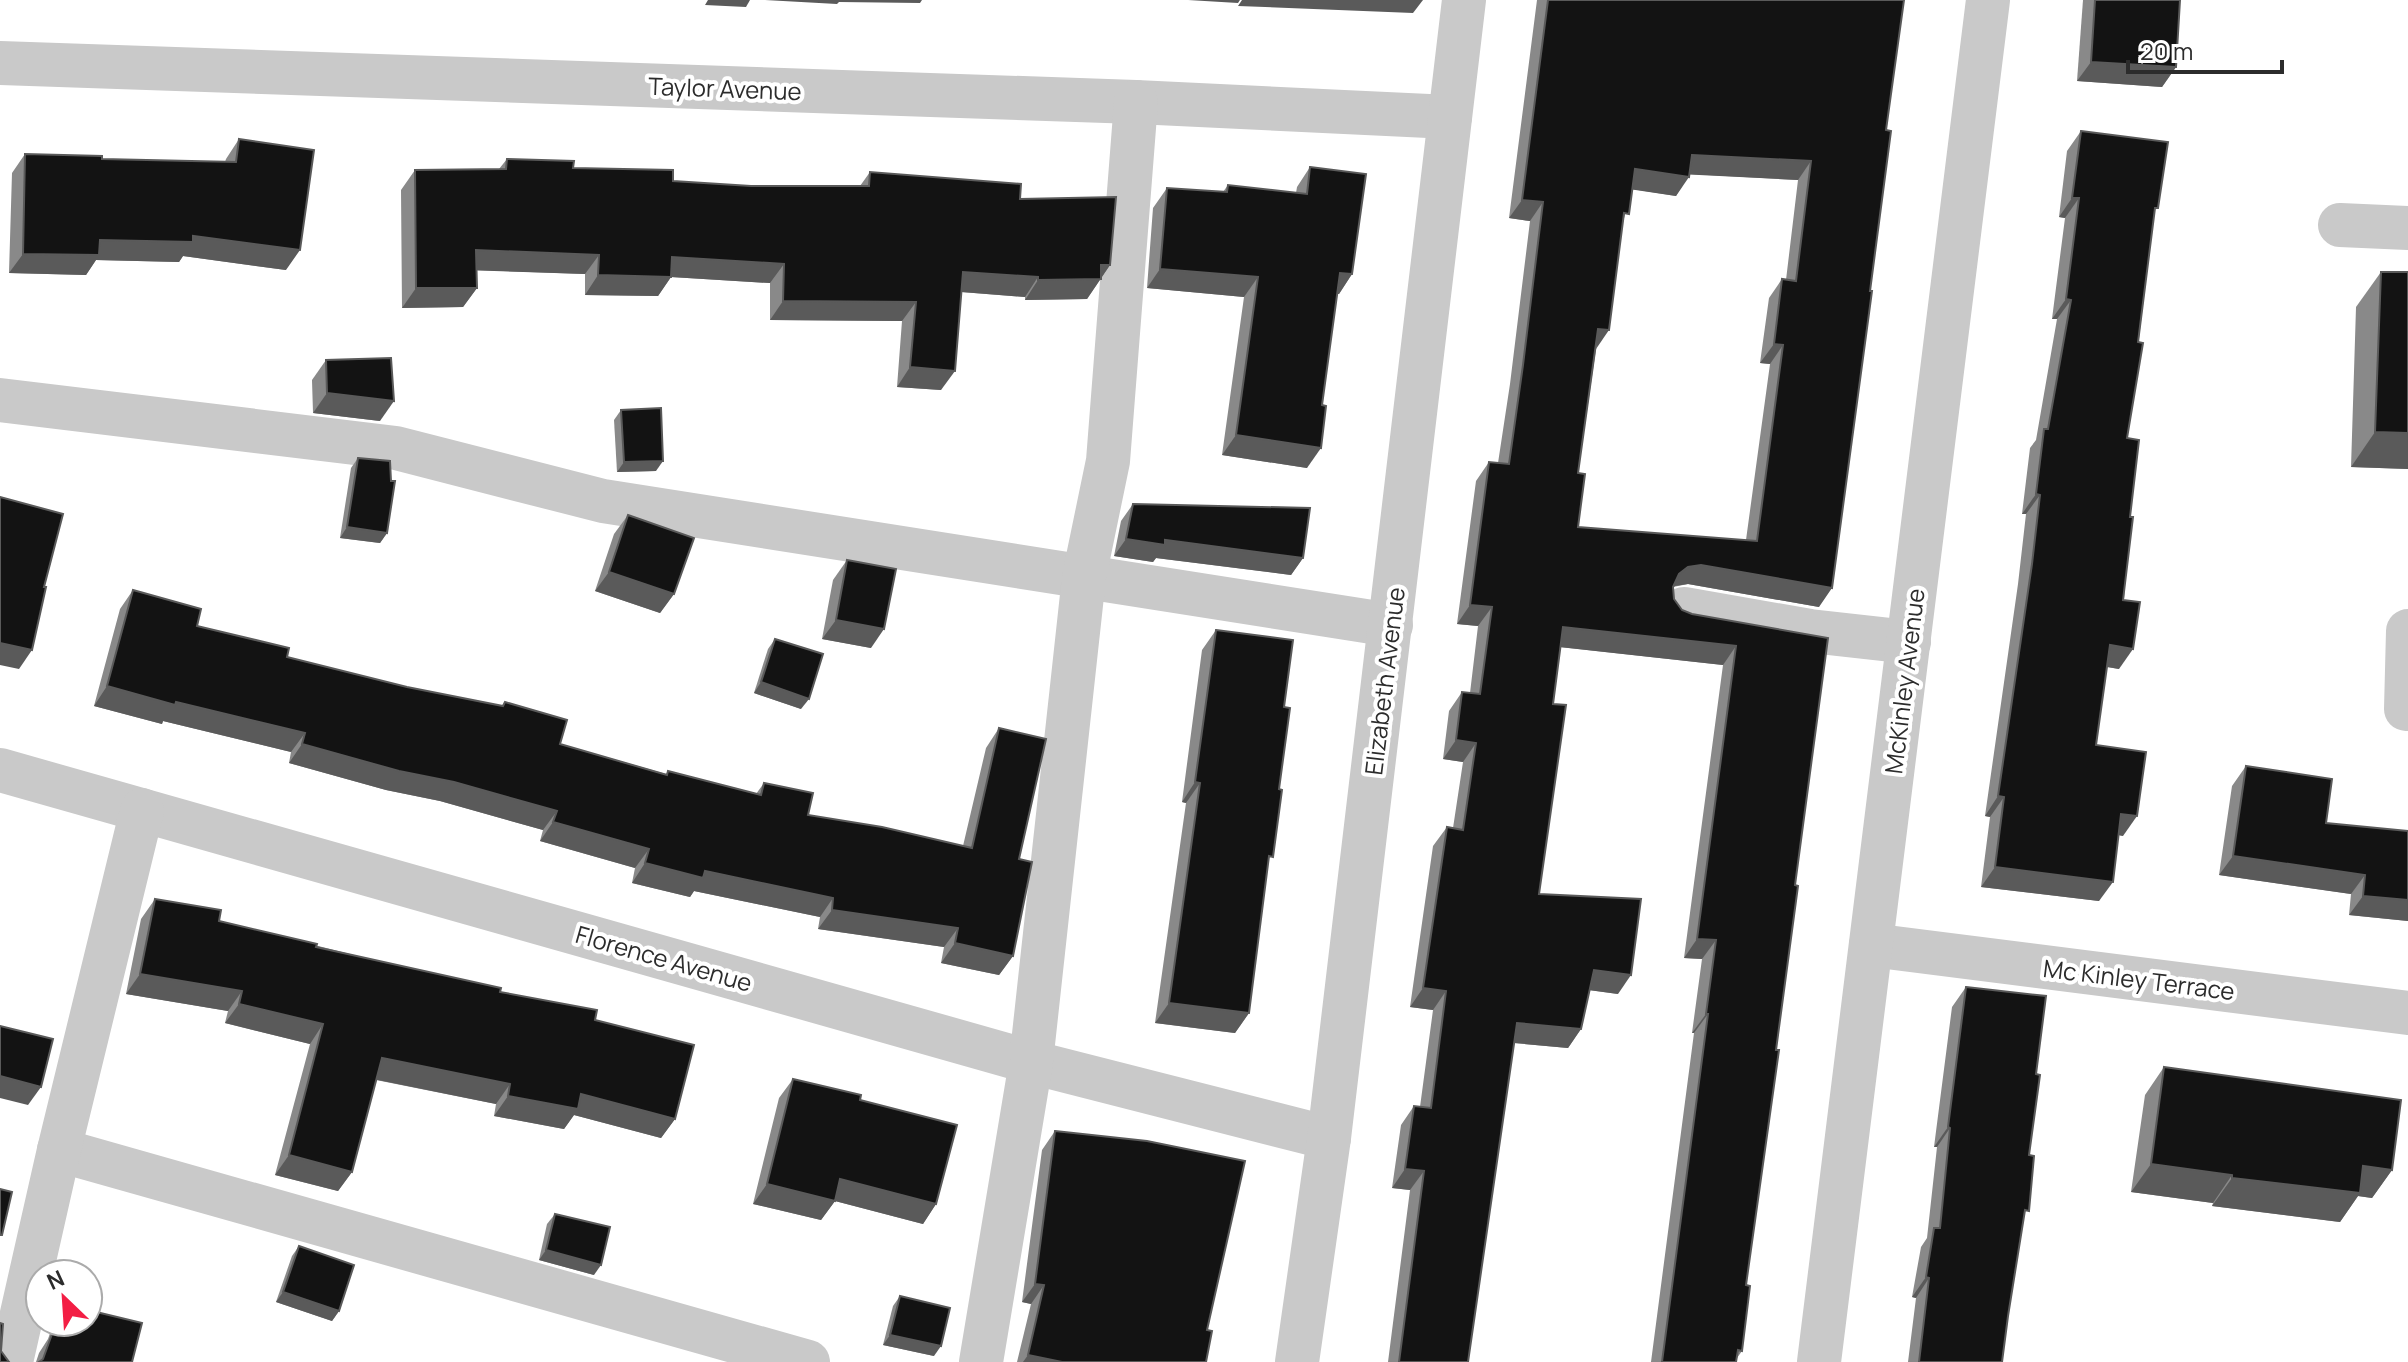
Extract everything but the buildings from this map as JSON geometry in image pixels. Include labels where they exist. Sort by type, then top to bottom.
[{"type":"street","name":"Elizabeth Avenue","points":[[1297,1362],[1329,1138],[1464,0]]},
{"type":"street","name":"McKinley Avenue","points":[[1819,1362],[1988,0]]},
{"type":"street","name":"Taylor Avenue","points":[[0,63],[1136,102],[1450,117]]},
{"type":"street","points":[[981,1362],[1031,1062],[1084,577],[1108,461],[1136,102]]},
{"type":"street","points":[[2340,225],[2408,228]]},
{"type":"street","points":[[0,400],[396,448],[603,501],[1391,625]]},
{"type":"street","points":[[1684,609],[1810,631],[1909,642]]},
{"type":"street","points":[[2406,709],[2408,631]]},
{"type":"street","name":"Florence Avenue","points":[[0,770],[1031,1062],[1329,1138]]},
{"type":"street","points":[[11,1362],[142,810]]},
{"type":"street","name":"Mc Kinley Terrace","points":[[1871,945],[2408,1013]]},
{"type":"street","points":[[59,1150],[808,1362]]}]
